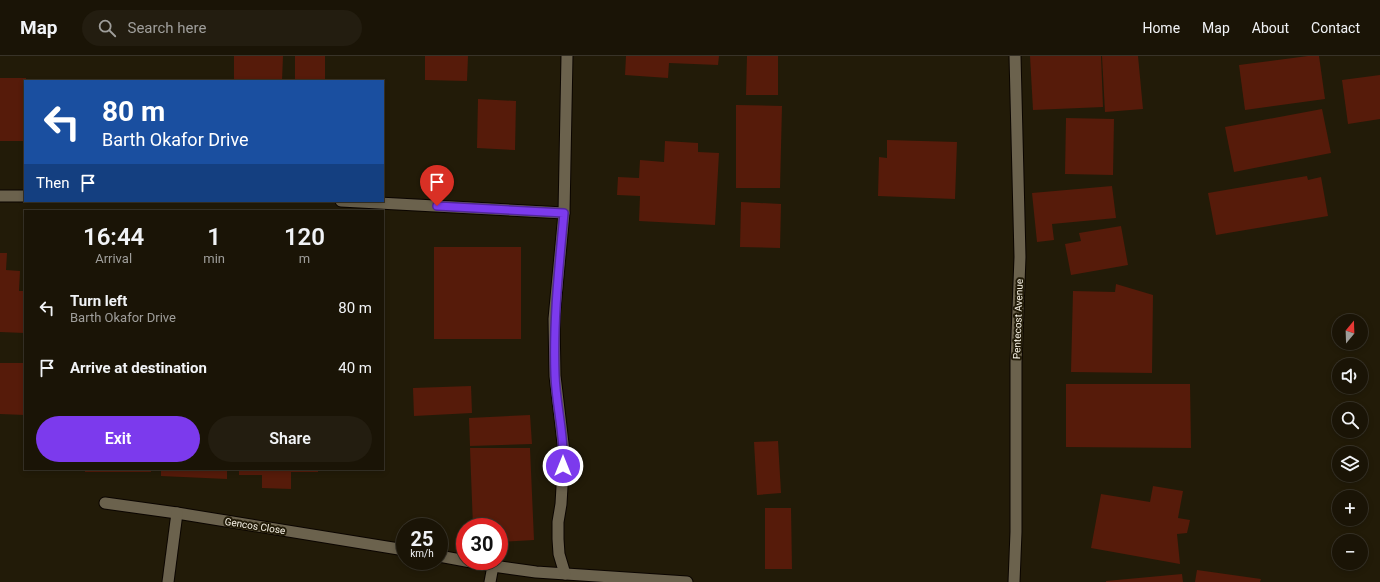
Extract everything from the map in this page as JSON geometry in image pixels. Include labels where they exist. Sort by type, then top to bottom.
[{"type":"street","points":[[565,574],[559,554],[558,539],[564,452],[555,376],[554,319],[564,213],[567,56]]},
{"type":"street","name":"Pentecost Avenue","points":[[1014,582],[1016,524],[1016,362],[1020,258],[1015,56]]},
{"type":"street","points":[[0,196],[24,196]]},
{"type":"street","points":[[360,202],[564,213]]},
{"type":"street","name":"Gencos Close","points":[[106,503],[178,513],[396,549]]},
{"type":"street","points":[[168,582],[178,513]]},
{"type":"street","points":[[508,568],[565,574],[687,582]]},
{"type":"street","points":[[490,582],[492,570]]},
{"type":"building","points":[[234,56],[283,56],[282,80],[234,80]]},
{"type":"building","points":[[295,56],[325,56],[325,80],[295,80]]},
{"type":"building","points":[[425,56],[468,56],[467,81],[425,80]]},
{"type":"building","points":[[626,56],[719,56],[718,65],[669,63],[668,78],[625,75]]},
{"type":"building","points":[[747,56],[778,56],[778,95],[746,95]]},
{"type":"building","points":[[1030,56],[1101,56],[1103,107],[1033,110]]},
{"type":"building","points":[[1102,56],[1138,56],[1143,109],[1105,112]]},
{"type":"building","points":[[1308,56],[1319,56],[1325,99],[1245,110],[1239,65]]},
{"type":"building","points":[[1380,75],[1380,119],[1348,124],[1342,80]]},
{"type":"building","points":[[0,78],[26,78],[26,80],[24,80],[24,141],[0,141]]},
{"type":"building","points":[[478,99],[516,101],[515,150],[477,148]]},
{"type":"building","points":[[736,105],[782,106],[780,188],[736,188]]},
{"type":"building","points":[[1322,109],[1331,153],[1234,172],[1225,127]]},
{"type":"building","points":[[1066,118],[1114,119],[1113,175],[1065,174]]},
{"type":"building","points":[[887,140],[957,142],[955,199],[878,196],[879,157],[887,158]]},
{"type":"building","points":[[665,141],[698,143],[698,152],[719,153],[715,225],[639,221],[640,196],[617,195],[618,177],[639,178],[640,160],[664,162]]},
{"type":"building","points":[[1307,176],[1308,180],[1321,177],[1328,216],[1216,235],[1208,193]]},
{"type":"building","points":[[1112,186],[1116,218],[1052,224],[1054,240],[1037,242],[1032,193]]},
{"type":"building","points":[[741,202],[781,204],[780,248],[740,247]]},
{"type":"building","points":[[1121,226],[1128,265],[1071,275],[1065,244],[1081,241],[1079,233]]},
{"type":"building","points":[[434,247],[521,247],[521,339],[434,339]]},
{"type":"building","points":[[0,253],[7,253],[6,270],[20,271],[19,291],[24,291],[24,333],[0,332]]},
{"type":"building","points":[[1116,284],[1153,295],[1152,373],[1071,372],[1073,291],[1115,292]]},
{"type":"building","points":[[0,363],[24,363],[24,415],[0,414]]},
{"type":"building","points":[[1066,384],[1190,384],[1191,448],[1066,447]]},
{"type":"building","points":[[471,386],[472,413],[414,416],[413,388]]},
{"type":"building","points":[[530,415],[532,444],[470,446],[469,418]]},
{"type":"building","points":[[778,441],[781,493],[757,495],[754,442]]},
{"type":"building","points":[[470,448],[530,448],[534,540],[508,541],[508,518],[473,518]]},
{"type":"building","points":[[85,470],[151,470],[151,472],[85,472]]},
{"type":"building","points":[[161,470],[227,470],[227,479],[161,476]]},
{"type":"building","points":[[239,470],[318,470],[318,472],[291,472],[291,489],[262,488],[262,475],[239,475]]},
{"type":"building","points":[[1153,486],[1183,491],[1178,518],[1190,520],[1187,533],[1177,534],[1180,564],[1091,548],[1101,494],[1150,502]]},
{"type":"building","points":[[765,508],[791,508],[792,569],[765,569]]},
{"type":"building","points":[[1197,570],[1261,579],[1260,582],[1195,582]]},
{"type":"building","points":[[1182,574],[1183,582],[1106,582],[1106,581]]},
{"type":"route","points":[[437,206],[564,213],[554,319],[555,376],[564,452],[563,466]]}]
